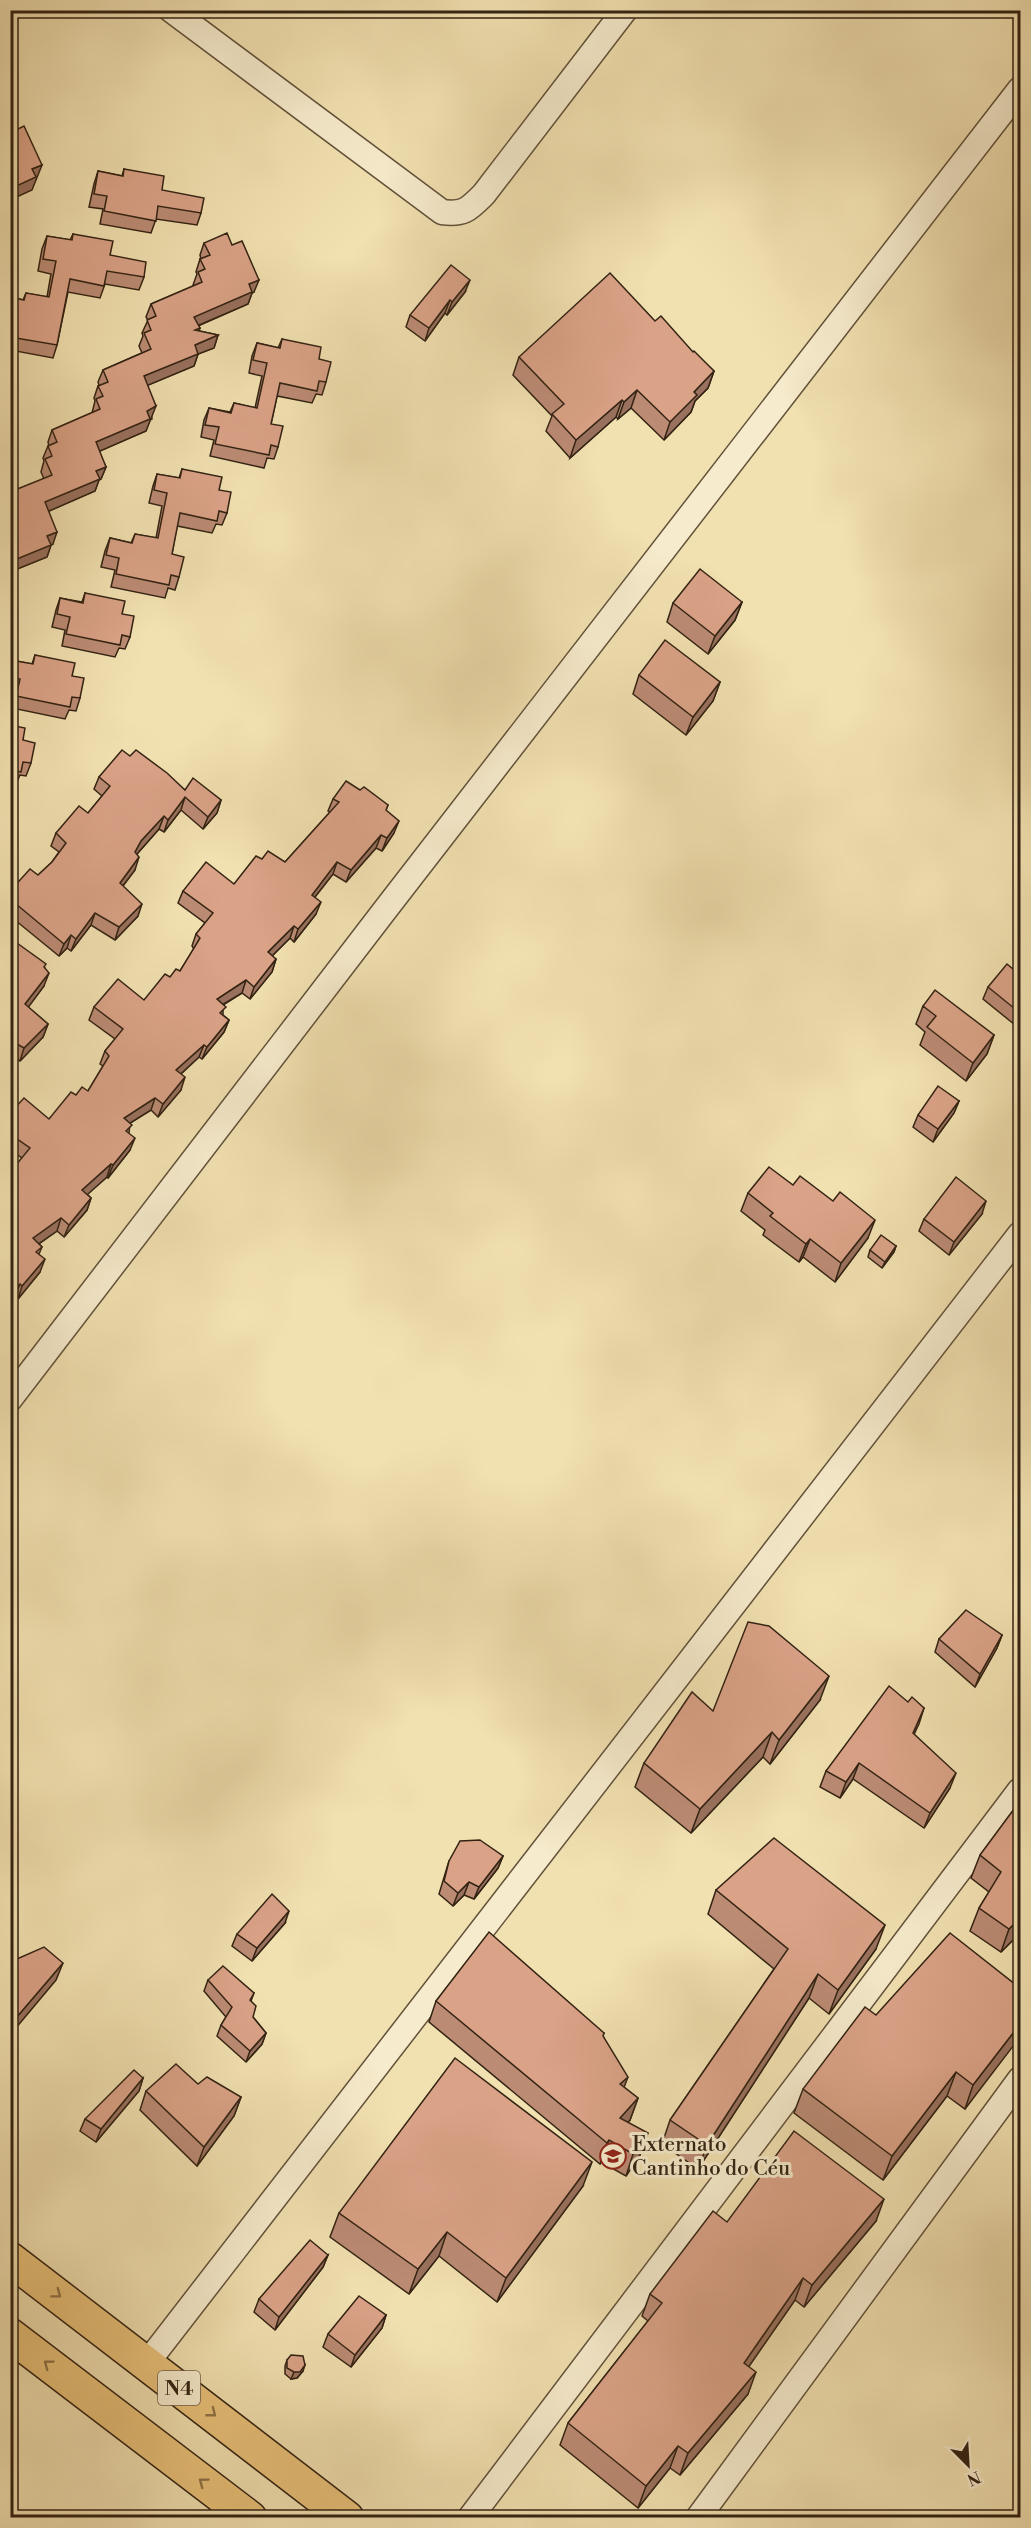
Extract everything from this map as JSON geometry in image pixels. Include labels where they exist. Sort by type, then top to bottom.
[{"type":"highway","name":"N4","points":[[10,2259],[347,2517]]},
{"type":"highway","points":[[10,2335],[249,2517]]},
{"type":"street","points":[[171,10],[442,212],[458,214],[471,208],[484,194],[625,10]]},
{"type":"street","points":[[10,1399],[1020,89]]},
{"type":"street","points":[[147,2363],[1020,1234]]},
{"type":"street","points":[[470,2517],[1020,1790]]},
{"type":"street","points":[[698,2517],[1020,2079]]},
{"type":"building","points":[[10,123],[14,131],[24,126],[42,165],[32,169],[36,177],[10,189]]},
{"type":"building","points":[[124,169],[164,176],[162,190],[204,198],[201,213],[158,206],[156,221],[104,211],[107,196],[94,194],[98,171],[123,176]]},
{"type":"building","points":[[227,233],[232,245],[242,241],[259,280],[249,284],[252,292],[194,317],[200,328],[195,330],[218,335],[195,345],[198,354],[144,376],[156,406],[147,411],[150,419],[96,442],[106,467],[96,471],[100,479],[45,502],[57,532],[47,536],[51,545],[12,561],[10,557],[10,492],[52,475],[45,459],[52,456],[48,446],[57,442],[52,430],[100,409],[96,399],[103,396],[98,386],[108,382],[103,370],[151,349],[144,333],[151,330],[147,320],[156,316],[151,304],[202,282],[198,272],[205,269],[200,259],[210,255],[204,243]]},
{"type":"building","points":[[73,234],[113,241],[110,255],[146,262],[144,277],[107,271],[104,286],[70,279],[57,345],[10,337],[10,297],[24,300],[26,293],[49,297],[56,261],[43,259],[47,236],[72,240]]},
{"type":"building","points":[[451,265],[470,280],[452,302],[450,300],[429,328],[410,315]]},
{"type":"building","points":[[610,273],[655,321],[661,316],[693,352],[714,371],[694,392],[697,395],[670,422],[637,390],[576,440],[552,414],[564,404],[519,357]]},
{"type":"building","points":[[282,339],[321,347],[319,359],[331,362],[326,382],[319,381],[317,391],[280,383],[271,424],[283,426],[278,447],[271,445],[269,455],[215,444],[219,427],[205,425],[209,408],[231,413],[234,403],[257,408],[267,363],[253,360],[257,343],[280,348]]},
{"type":"building","points":[[182,469],[222,477],[219,490],[231,492],[227,513],[219,511],[217,521],[180,513],[172,554],[184,557],[179,577],[171,575],[169,585],[116,574],[119,558],[106,555],[110,538],[132,543],[135,534],[158,538],[167,493],[154,490],[157,474],[180,478]]},
{"type":"building","points":[[700,569],[742,602],[715,636],[673,603]]},
{"type":"building","points":[[85,593],[125,601],[122,614],[134,616],[130,637],[122,635],[120,645],[66,634],[70,617],[57,614],[60,598],[83,603]]},
{"type":"building","points":[[665,640],[720,682],[693,717],[639,675]]},
{"type":"building","points":[[35,655],[75,663],[72,676],[84,678],[80,698],[72,697],[70,707],[16,696],[20,679],[10,677],[10,660],[33,664]]},
{"type":"building","points":[[10,725],[25,728],[23,740],[35,743],[31,763],[23,762],[21,772],[10,770]]},
{"type":"building","points":[[122,750],[130,756],[136,750],[185,790],[193,778],[221,800],[208,817],[185,797],[168,820],[164,816],[141,841],[135,852],[139,857],[120,883],[142,904],[119,927],[95,913],[76,939],[71,935],[64,944],[10,899],[10,891],[30,869],[38,875],[52,862],[66,843],[56,833],[79,806],[88,813],[110,786],[99,777]]},
{"type":"building","points":[[346,781],[360,790],[364,787],[388,805],[386,810],[399,821],[387,838],[381,835],[351,870],[337,862],[312,895],[321,902],[298,929],[294,926],[268,952],[276,959],[254,987],[246,980],[217,999],[226,1007],[220,1013],[229,1020],[207,1047],[204,1045],[176,1070],[185,1077],[163,1104],[155,1098],[124,1118],[132,1125],[126,1131],[135,1138],[113,1165],[111,1164],[82,1190],[91,1198],[69,1225],[61,1218],[33,1238],[42,1247],[36,1252],[45,1259],[22,1286],[20,1284],[10,1293],[10,1184],[15,1176],[11,1171],[30,1148],[10,1134],[10,1113],[24,1098],[49,1119],[71,1092],[76,1095],[82,1087],[88,1091],[109,1056],[105,1051],[123,1029],[94,1007],[118,979],[144,1000],[165,974],[170,977],[176,969],[180,971],[200,938],[196,934],[213,913],[183,891],[206,862],[234,884],[256,856],[262,859],[268,851],[285,862],[339,802],[333,799]]},
{"type":"building","points":[[10,938],[46,964],[44,967],[49,973],[25,1004],[48,1024],[24,1048],[10,1040]]},
{"type":"building","points":[[1007,964],[1020,975],[1020,1013],[988,987]]},
{"type":"building","points":[[935,990],[994,1035],[973,1063],[927,1027],[936,1016],[923,1006]]},
{"type":"building","points":[[938,1086],[959,1101],[938,1129],[918,1115]]},
{"type":"building","points":[[769,1167],[793,1185],[800,1176],[833,1201],[840,1192],[875,1220],[841,1263],[810,1239],[806,1244],[770,1216],[773,1213],[748,1193]]},
{"type":"building","points":[[956,1177],[986,1201],[954,1242],[924,1219]]},
{"type":"building","points":[[881,1235],[896,1246],[885,1262],[870,1250]]},
{"type":"building","points":[[966,1610],[1002,1635],[980,1674],[939,1639]]},
{"type":"building","points":[[748,1622],[769,1626],[829,1676],[779,1740],[772,1732],[700,1809],[644,1763],[692,1692],[713,1711]]},
{"type":"building","points":[[889,1686],[908,1702],[912,1697],[924,1708],[913,1733],[956,1773],[930,1813],[859,1763],[846,1782],[826,1771]]},
{"type":"building","points":[[1020,1801],[1020,1918],[1009,1929],[979,1908],[1001,1872],[980,1855]]},
{"type":"building","points":[[774,1838],[885,1925],[838,1990],[818,1974],[707,2145],[670,2120],[788,1949],[716,1890]]},
{"type":"building","points":[[480,1840],[503,1856],[479,1887],[469,1882],[458,1893],[444,1881],[449,1861],[460,1841]]},
{"type":"building","points":[[272,1894],[289,1911],[257,1948],[237,1934]]},
{"type":"building","points":[[489,1932],[604,2033],[603,2036],[628,2077],[620,2084],[638,2098],[620,2118],[648,2133],[633,2154],[609,2140],[607,2143],[436,2001]]},
{"type":"building","points":[[950,1933],[1020,1988],[1020,2024],[973,2085],[956,2072],[892,2156],[803,2089],[865,2007],[876,2015]]},
{"type":"building","points":[[44,1947],[63,1963],[10,2025],[10,1962]]},
{"type":"building","points":[[223,1966],[254,1993],[250,2000],[256,2006],[253,2017],[266,2033],[250,2051],[221,2025],[232,2007],[208,1980]]},
{"type":"building","points":[[455,2058],[592,2162],[506,2278],[447,2232],[418,2269],[339,2213]]},
{"type":"building","points":[[176,2064],[198,2084],[207,2077],[241,2097],[204,2147],[146,2091]]},
{"type":"building","points":[[134,2070],[143,2078],[101,2129],[85,2119]]},
{"type":"building","points":[[794,2131],[884,2199],[812,2285],[803,2278],[744,2363],[756,2372],[688,2453],[678,2446],[646,2486],[568,2423],[662,2303],[650,2294],[713,2211],[727,2222]]},
{"type":"building","points":[[310,2240],[328,2255],[279,2317],[259,2299]]},
{"type":"building","points":[[359,2296],[386,2315],[355,2355],[328,2334]]},
{"type":"building","points":[[291,2355],[303,2356],[305,2365],[300,2372],[287,2368],[287,2360]]},
{"type":"place","name":"Externato Cantinho do Céu","points":[[613,2156]]}]
